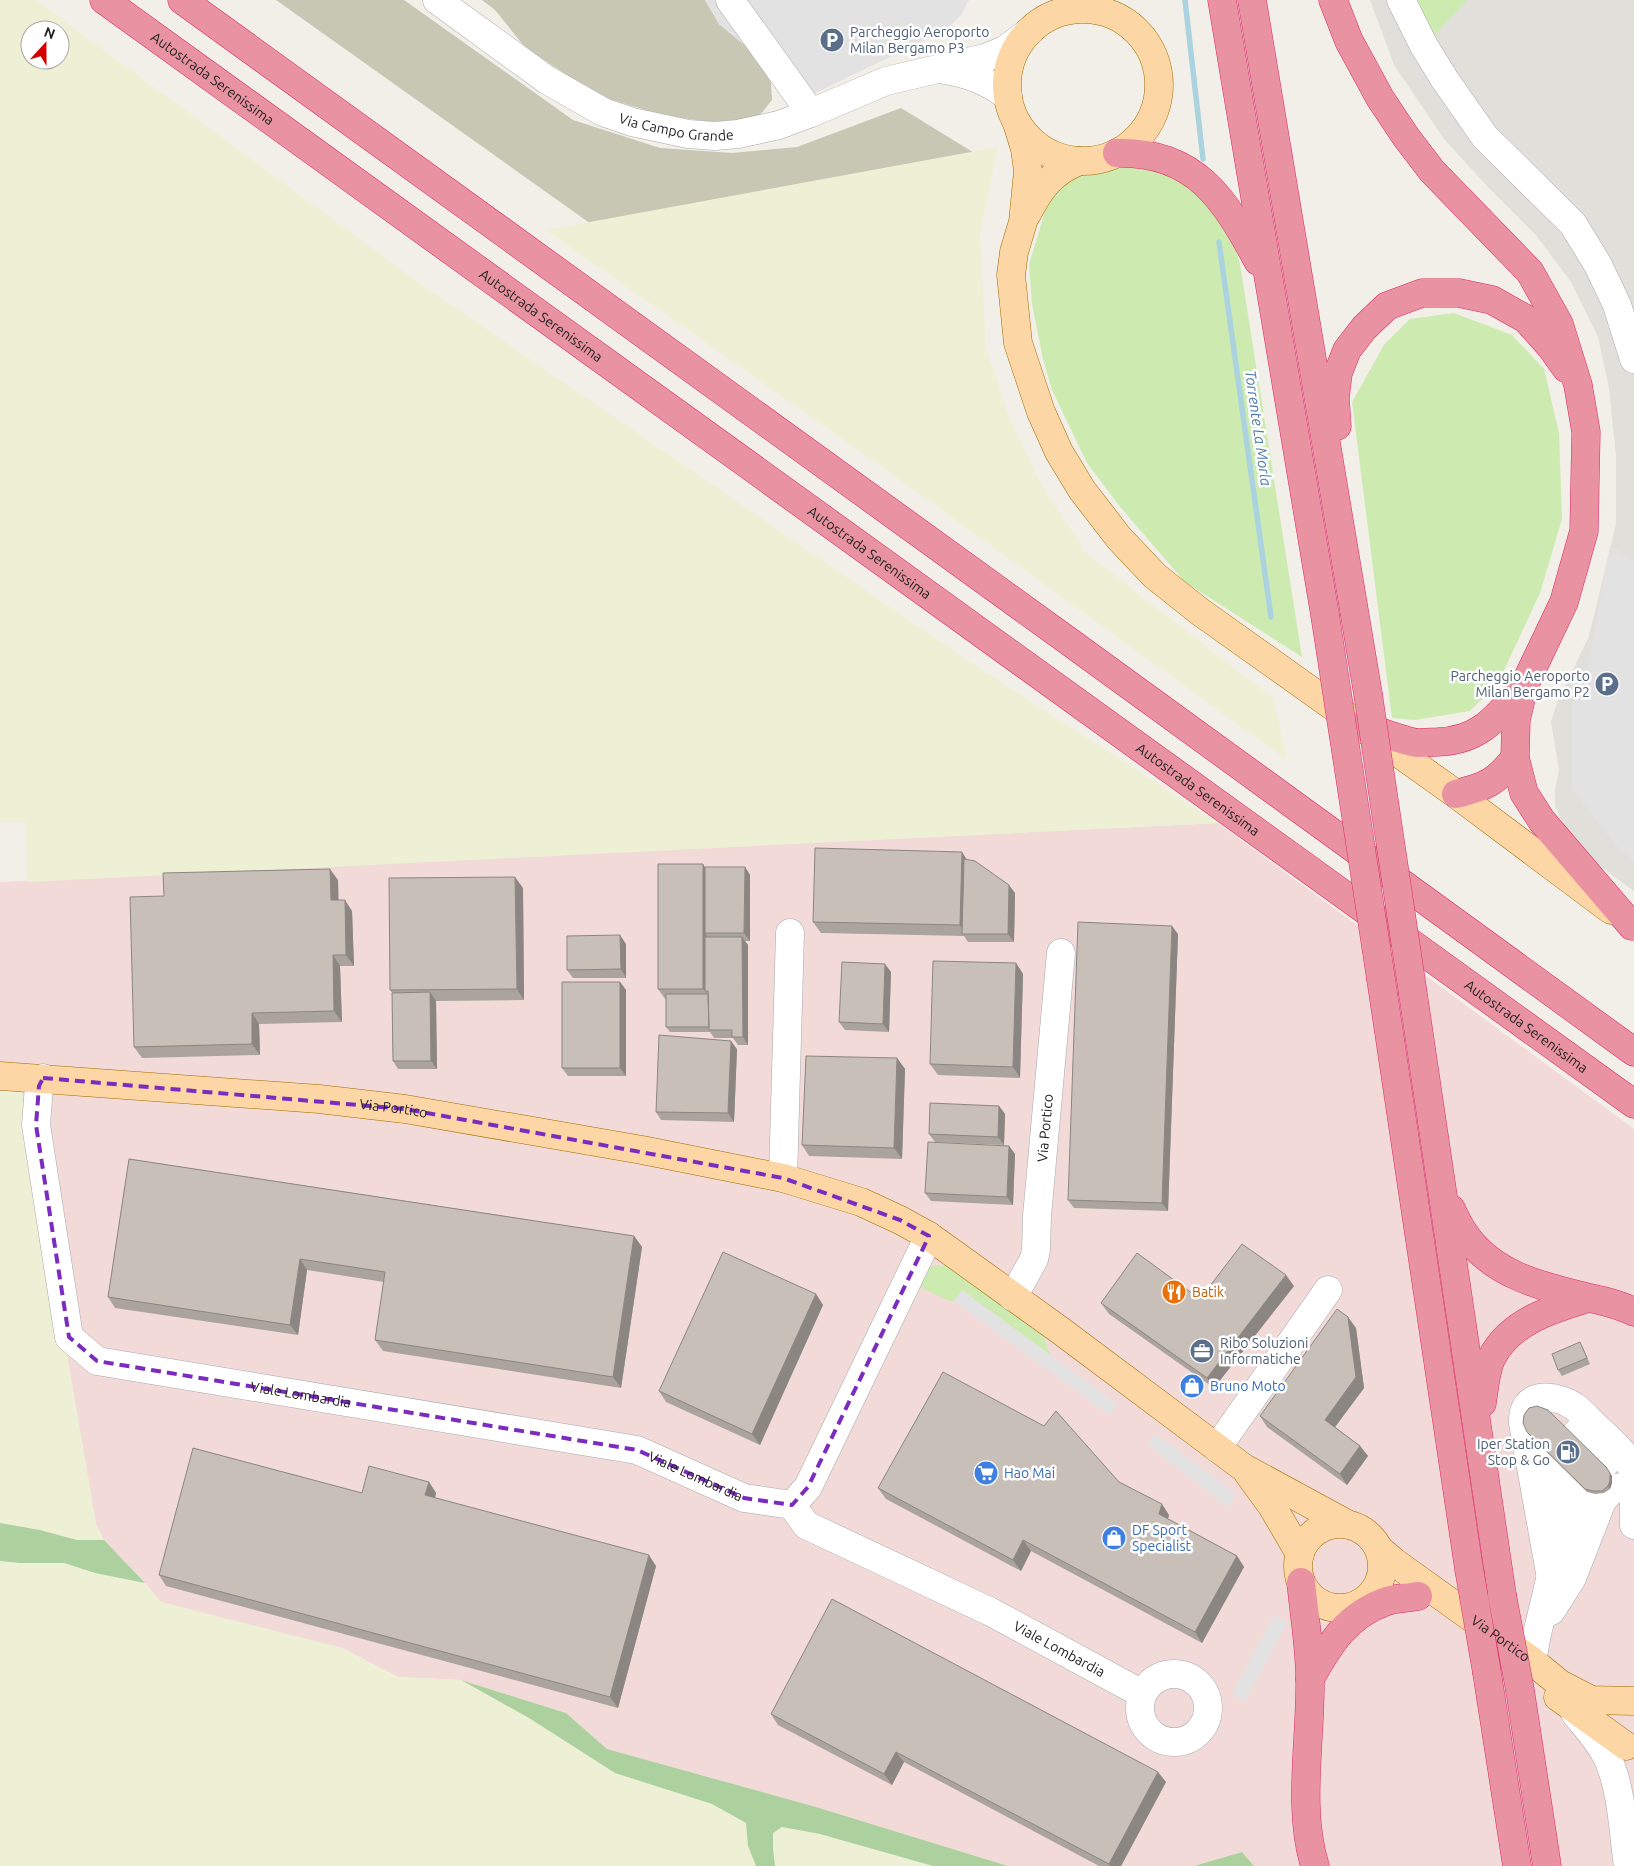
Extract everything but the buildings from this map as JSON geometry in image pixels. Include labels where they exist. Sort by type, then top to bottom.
[{"type":"highway","name":"Autostrada Serenissima","points":[[104,0],[1634,1104]]},
{"type":"highway","points":[[182,0],[1634,1052]]},
{"type":"highway","points":[[1222,0],[1325,615],[1515,1862]]},
{"type":"highway","points":[[1252,0],[1358,629],[1445,1197],[1502,1595],[1520,1690],[1547,1866]]},
{"type":"highway","points":[[1333,0],[1349,41],[1380,98],[1406,137],[1432,171],[1530,272],[1559,324],[1578,385],[1586,432],[1584,531],[1564,602],[1524,686],[1516,720],[1515,758],[1524,793],[1542,820],[1633,927]]},
{"type":"highway","points":[[1117,153],[1133,153],[1158,158],[1172,162],[1196,175],[1216,194],[1234,218],[1268,280]]},
{"type":"highway","points":[[1340,529],[1343,489],[1335,398],[1338,374],[1347,350],[1364,328],[1387,306],[1422,294],[1459,293],[1492,300],[1526,319],[1551,347],[1578,385]]},
{"type":"highway","points":[[1362,726],[1418,743],[1457,740],[1482,729],[1524,686]]},
{"type":"highway","points":[[1456,794],[1482,788],[1500,777],[1515,758]]},
{"type":"highway","points":[[1445,1197],[1464,1233],[1478,1250],[1494,1264],[1535,1284],[1615,1304],[1634,1312]]},
{"type":"highway","points":[[1478,1422],[1491,1358],[1507,1335],[1553,1309],[1588,1298]]},
{"type":"highway","points":[[1301,1582],[1310,1679],[1307,1818],[1310,1852],[1315,1866]]},
{"type":"highway","points":[[1310,1679],[1336,1636],[1356,1617],[1388,1601],[1418,1596]]},
{"type":"highway","points":[[1310,1679],[1315,1650],[1321,1637],[1335,1618],[1347,1608]]},
{"type":"main road","points":[[1076,10],[1094,10],[1112,15],[1128,24],[1141,36],[1151,52],[1157,68],[1159,86],[1157,104],[1150,121],[1140,136],[1117,153],[1099,160],[1079,161],[1061,158],[1044,150],[1029,138],[1018,123],[1011,110],[1008,96],[1009,68],[1021,42],[1040,17],[1076,10]]},
{"type":"main road","points":[[1018,123],[1025,149],[1028,171],[1023,222],[1014,252],[1011,275],[1018,344],[1041,412],[1056,444],[1082,490],[1119,538],[1155,576],[1199,612],[1456,794],[1633,927]]},
{"type":"main road","points":[[1023,222],[1042,186],[1054,175],[1079,161]]},
{"type":"main road","name":"Via Portico","points":[[0,1076],[319,1098],[405,1109],[632,1148],[783,1178],[861,1202],[929,1236],[1061,1331],[1244,1468],[1363,1531],[1372,1538],[1378,1549],[1394,1562],[1532,1661],[1560,1684],[1591,1700],[1634,1700],[1627,1715],[1625,1730],[1630,1755]]},
{"type":"main road","name":"Via Portico","points":[[1244,1468],[1272,1506],[1300,1554]]},
{"type":"main road","points":[[1349,1525],[1335,1524],[1321,1529],[1308,1539],[1300,1554],[1298,1572],[1301,1582],[1310,1595],[1319,1602],[1335,1608],[1347,1608],[1358,1605],[1367,1599],[1375,1590],[1383,1568],[1378,1549]]},
{"type":"main road","name":"Via Portico","points":[[1375,1590],[1403,1591],[1418,1596],[1570,1706],[1630,1755]]},
{"type":"street","name":"Via Campo Grande","points":[[437,0],[547,80],[577,99],[603,112],[632,122],[688,134],[715,136],[738,134],[780,125],[886,81],[919,72],[977,61],[1011,46],[1040,17]]},
{"type":"street","points":[[456,0],[482,21],[500,45]]},
{"type":"street","points":[[730,0],[811,113]]},
{"type":"street","points":[[1401,0],[1420,39],[1445,80],[1485,137],[1573,224],[1598,265],[1617,305],[1634,359]]},
{"type":"street","name":"Via Campo Grande","points":[[941,69],[977,78],[1008,96]]},
{"type":"street","points":[[783,1178],[790,933]]},
{"type":"street","name":"Via Portico","points":[[1013,1297],[1034,1259],[1036,1250],[1037,1216],[1061,952]]},
{"type":"street","name":"Viale Lombardia","points":[[43,1078],[39,1086],[36,1125],[69,1338],[97,1361],[637,1450],[744,1498],[792,1506],[806,1525],[991,1612],[1135,1690],[1143,1692]]},
{"type":"street","points":[[792,1506],[808,1487],[929,1236]]},
{"type":"street","points":[[1217,1448],[1328,1290]]},
{"type":"street","points":[[1552,1578],[1523,1423],[1524,1411],[1529,1403],[1536,1399],[1547,1397],[1562,1400],[1592,1423],[1626,1455],[1632,1465],[1634,1493]]},
{"type":"street","points":[[1553,1514],[1559,1487],[1599,1442],[1592,1423],[1566,1410],[1540,1441],[1539,1449],[1559,1542]]},
{"type":"street","points":[[1532,1661],[1559,1542],[1568,1514],[1578,1495],[1609,1459],[1616,1456],[1625,1459],[1632,1465]]},
{"type":"street","points":[[1537,1634],[1572,1578],[1602,1502],[1610,1492],[1618,1487],[1624,1486],[1634,1493]]},
{"type":"street","points":[[1634,1503],[1634,1525]]},
{"type":"street","name":"Via Portico","points":[[1570,1706],[1597,1741],[1607,1758],[1616,1784],[1628,1866]]},
{"type":"highlighted area","points":[[43,1078],[405,1109],[783,1178],[900,1220],[929,1236],[808,1487],[792,1505],[744,1498],[637,1450],[97,1361],[69,1337],[36,1125],[39,1086]]},
{"type":"shaded area","points":[[0,0],[36,0],[63,20],[20,20],[20,70],[70,70],[70,25],[418,282],[967,660],[1218,823],[27,882],[26,822],[0,822]]},
{"type":"shaded area","points":[[276,0],[404,0],[573,120],[660,148],[732,153],[797,147],[901,108],[984,159],[729,322]]},
{"type":"shaded area","points":[[482,0],[705,0],[719,24],[758,56],[768,69],[772,100],[760,115],[746,124],[717,123],[662,115],[596,95],[524,46],[495,10]]},
{"type":"shaded area","name":"Parcheggio Aeroporto Milan Bergamo P3","points":[[705,0],[969,0],[961,15],[946,30],[807,97],[719,24]]},
{"type":"shaded area","points":[[1370,0],[1634,0],[1634,891],[1589,858],[1566,831],[1555,806],[1555,790],[1559,770],[1551,722],[1557,703],[1589,636],[1616,524],[1616,456],[1609,388],[1598,337],[1571,282],[1535,234],[1444,139],[1394,65]]},
{"type":"shaded area","points":[[998,147],[980,234],[986,347],[1009,417],[1041,484],[1086,553],[1274,699],[1287,760],[889,472],[546,230]]},
{"type":"shaded area","name":"Parcheggio Aeroporto Milan Bergamo P2","points":[[1610,546],[1634,561],[1634,860],[1618,848],[1572,789],[1572,705],[1589,662]]},
{"type":"shaded area","points":[[1218,823],[1634,1129],[1634,1866],[1254,1866],[1242,1852],[1194,1866],[1008,1866],[816,1807],[607,1749],[566,1713],[461,1680],[398,1677],[342,1648],[161,1602],[104,1540],[96,1524],[17,1065],[0,1065],[0,882]]},
{"type":"shaded area","points":[[0,1092],[22,1092],[96,1524],[104,1540],[77,1540],[40,1530],[0,1523]]},
{"type":"shaded area","points":[[962,1290],[1117,1404],[1109,1415],[954,1301]]},
{"type":"shaded area","points":[[1156,1434],[1236,1494],[1228,1507],[1148,1445]]},
{"type":"shaded area","points":[[0,1561],[64,1563],[95,1573],[145,1583],[161,1602],[342,1648],[398,1677],[461,1680],[529,1718],[615,1773],[712,1804],[746,1823],[748,1846],[756,1866],[0,1866]]},
{"type":"shaded area","points":[[1274,1615],[1287,1623],[1245,1701],[1232,1694]]},
{"type":"shaded area","points":[[782,1827],[820,1834],[933,1866],[775,1866],[773,1833]]},
{"type":"green space","points":[[1414,0],[1467,0],[1434,36]]},
{"type":"green space","points":[[1133,162],[1188,179],[1231,233],[1240,264],[1302,657],[1185,582],[1121,508],[1087,463],[1052,390],[1043,359],[1032,304],[1029,265],[1048,201],[1053,190],[1081,173],[1106,170]]},
{"type":"green space","points":[[1454,313],[1512,335],[1544,369],[1559,433],[1562,519],[1540,593],[1498,683],[1470,711],[1415,720],[1392,718],[1352,402],[1384,345],[1410,319]]},
{"type":"green space","points":[[936,1265],[947,1266],[958,1273],[1043,1336],[1051,1356],[962,1290],[954,1301],[949,1301],[918,1286],[928,1268]]},
{"type":"green space","points":[[0,1523],[40,1530],[77,1540],[104,1540],[145,1583],[95,1573],[64,1563],[0,1561]]},
{"type":"green space","points":[[461,1680],[566,1713],[607,1749],[816,1807],[1008,1866],[933,1866],[820,1834],[782,1827],[773,1833],[775,1866],[756,1866],[748,1846],[746,1823],[712,1804],[615,1773],[529,1718]]},
{"type":"green space","points":[[1242,1852],[1254,1866],[1194,1866]]},
{"type":"waterway","name":"Torrente La Morla","points":[[1185,0],[1203,159]]},
{"type":"waterway","name":"Torrente La Morla","points":[[1219,242],[1271,617]]},
{"type":"place","name":"Parcheggio Aeroporto Milan Bergamo P3","points":[[832,40]]},
{"type":"place","name":"Parcheggio Aeroporto Milan Bergamo P2","points":[[1607,684]]},
{"type":"place","name":"Batik","points":[[1174,1292]]},
{"type":"place","name":"Ribo Soluzioni Informatiche","points":[[1202,1351]]},
{"type":"place","name":"Bruno Moto","points":[[1192,1386]]},
{"type":"place","name":"Iper Station Stop & Go","points":[[1568,1452]]},
{"type":"place","name":"Hao Mai","points":[[986,1473]]},
{"type":"place","name":"DF Sport Specialist","points":[[1114,1538]]}]
